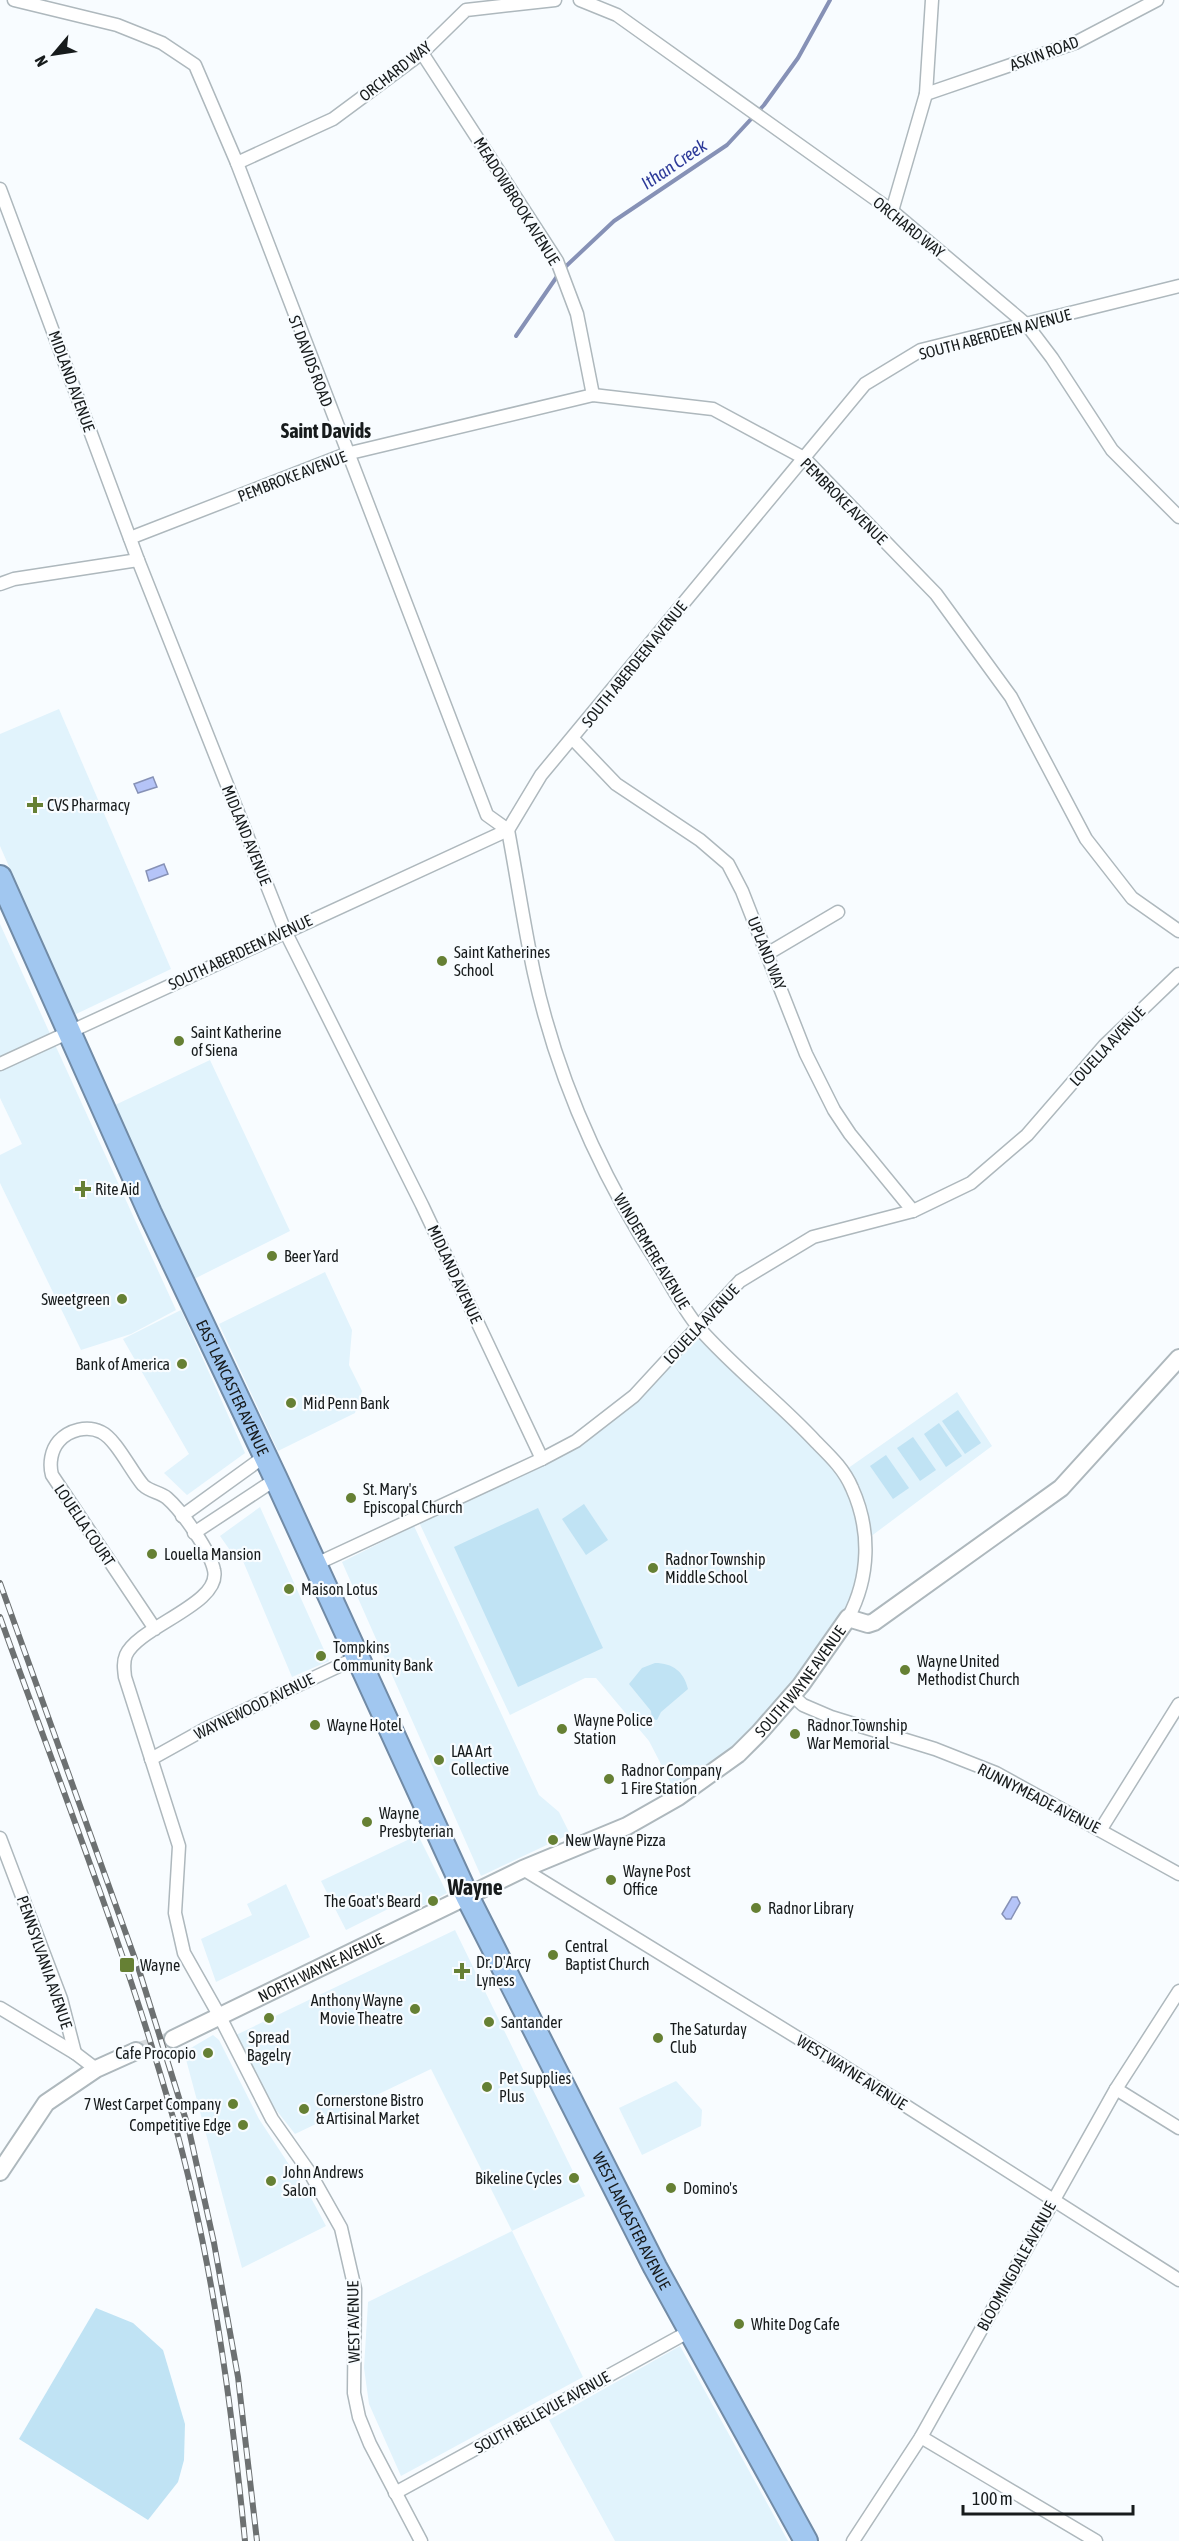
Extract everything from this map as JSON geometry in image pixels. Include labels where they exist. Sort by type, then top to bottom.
[{"type":"highway","name":"EAST LANCASTER AVENUE","points":[[0,877],[150,1213],[276,1479],[467,1896]]},
{"type":"highway","name":"WEST LANCASTER AVENUE","points":[[467,1896],[690,2331],[806,2541]]},
{"type":"main road","name":"SOUTH WAYNE AVENUE","points":[[467,1896],[523,1869],[627,1826],[678,1797],[738,1754],[793,1696],[848,1618],[868,1624],[874,1622],[1044,1502],[1075,1474],[1171,1374],[1179,1358]]},
{"type":"main road","name":"NORTH WAYNE AVENUE","points":[[173,2039],[467,1896]]},
{"type":"main road","points":[[0,2172],[46,2103],[96,2069],[136,2051]]},
{"type":"street","name":"ST DAVIDS ROAD","points":[[14,0],[58,4],[117,25],[162,43],[195,65],[237,163],[346,454],[487,815],[508,830]]},
{"type":"street","name":"ORCHARD WAY","points":[[237,163],[333,119],[422,53],[468,5],[555,0]]},
{"type":"street","name":"ORCHARD WAY","points":[[580,0],[617,15],[892,211],[1027,325],[1053,358],[1112,450],[1179,517]]},
{"type":"street","points":[[892,211],[926,94],[932,0]]},
{"type":"street","name":"ASKIN ROAD","points":[[926,94],[1075,43],[1157,0]]},
{"type":"street","name":"MEADOWBROOK AVENUE","points":[[422,53],[557,261],[577,314],[593,395]]},
{"type":"street","name":"MIDLAND AVENUE","points":[[0,189],[138,560],[285,931],[422,1204],[542,1459]]},
{"type":"street","name":"SOUTH ABERDEEN AVENUE","points":[[0,1065],[285,931],[508,830],[541,775],[865,384],[921,350],[1179,286]]},
{"type":"street","name":"PEMBROKE AVENUE","points":[[130,538],[346,454],[593,395],[713,409],[804,458],[936,594],[1011,697],[1086,839],[1132,898],[1179,931]]},
{"type":"street","points":[[0,584],[14,579],[138,560]]},
{"type":"street","name":"UPLAND WAY","points":[[573,739],[616,784],[700,840],[728,864],[767,954],[806,1054],[834,1110],[855,1141],[913,1211]]},
{"type":"street","name":"WINDERMERE AVENUE","points":[[508,830],[535,975],[561,1066],[586,1132],[636,1231],[699,1327],[844,1471],[858,1503],[867,1555],[859,1594],[848,1618]]},
{"type":"street","points":[[767,954],[838,912]]},
{"type":"street","name":"LOUELLA AVENUE","points":[[314,1565],[576,1441],[634,1396],[740,1281],[813,1237],[913,1211],[971,1183],[1027,1135],[1105,1045],[1179,974]]},
{"type":"street","name":"LOUELLA COURT","points":[[151,1759],[125,1677],[123,1663],[131,1647],[206,1593],[213,1585],[213,1568],[194,1533],[166,1497],[145,1487],[103,1433],[93,1429],[79,1430],[63,1438],[56,1445],[50,1466],[56,1484],[155,1629]]},
{"type":"street","points":[[182,1515],[265,1456]]},
{"type":"street","points":[[194,1533],[276,1479]]},
{"type":"street","name":"WAYNEWOOD AVENUE","points":[[151,1759],[205,1729],[358,1657]]},
{"type":"street","name":"RUNNYMEADE AVENUE","points":[[793,1696],[803,1705],[831,1717],[935,1749],[996,1773],[1179,1874]]},
{"type":"street","points":[[1101,1829],[1179,1704]]},
{"type":"street","name":"WEST AVENUE","points":[[151,1759],[179,1846],[175,1913],[179,1937],[188,1962],[219,2015],[272,2119],[310,2173],[341,2228],[355,2289],[354,2393],[366,2435],[421,2541]]},
{"type":"street","name":"PENNSYLVANIA AVENUE","points":[[0,1838],[61,1999],[75,2053]]},
{"type":"street","name":"WEST WAYNE AVENUE","points":[[523,1869],[827,2056],[1179,2280]]},
{"type":"street","name":"BLOOMINGDALE AVENUE","points":[[853,2541],[921,2437],[1116,2089],[1179,1991]]},
{"type":"street","points":[[0,2008],[75,2053],[96,2069]]},
{"type":"street","points":[[1116,2089],[1179,2128]]},
{"type":"street","name":"SOUTH BELLEVUE AVENUE","points":[[395,2493],[690,2331]]},
{"type":"street","points":[[921,2437],[1096,2541]]},
{"type":"shaded area","points":[[59,709],[171,969],[74,1015],[0,846],[0,734]]},
{"type":"shaded area","points":[[0,924],[176,1310],[131,1334],[81,1350],[0,1183],[0,1155],[22,1144],[0,1098]]},
{"type":"shaded area","points":[[210,1060],[290,1231],[192,1280],[113,1106]]},
{"type":"shaded area","points":[[325,1272],[352,1330],[349,1365],[362,1391],[355,1413],[278,1451],[219,1324]]},
{"type":"shaded area","points":[[181,1310],[245,1453],[187,1495],[164,1473],[189,1454],[123,1339]]},
{"type":"shaded area","name":"Radnor Township Middle School","points":[[699,1327],[844,1471],[957,1392],[992,1446],[866,1540],[861,1587],[783,1708],[678,1797],[649,1741],[596,1678],[585,1678],[510,1715],[417,1518],[608,1417]]},
{"type":"shaded area","points":[[958,1410],[981,1443],[965,1454],[942,1421]]},
{"type":"shaded area","points":[[939,1423],[962,1456],[946,1467],[924,1434]]},
{"type":"shaded area","points":[[913,1437],[936,1470],[920,1481],[897,1448]]},
{"type":"shaded area","points":[[886,1455],[909,1488],[893,1499],[870,1466]]},
{"type":"shaded area","points":[[584,1504],[608,1540],[586,1555],[562,1519]]},
{"type":"shaded area","points":[[260,1507],[329,1661],[292,1677],[240,1554],[234,1556],[220,1536]]},
{"type":"shaded area","points":[[538,1508],[603,1648],[518,1687],[454,1547]]},
{"type":"shaded area","points":[[414,1526],[539,1795],[559,1812],[570,1834],[481,1876],[342,1562]]},
{"type":"shaded area","points":[[655,1663],[667,1665],[681,1673],[688,1689],[661,1712],[657,1720],[652,1719],[651,1711],[629,1684],[642,1668]]},
{"type":"shaded area","points":[[418,1835],[447,1893],[425,1905],[394,1906],[346,1930],[321,1881]]},
{"type":"shaded area","points":[[286,1884],[310,1937],[216,1982],[201,1939],[252,1915],[247,1904]]},
{"type":"shaded area","points":[[455,1930],[585,2196],[512,2231],[431,2069],[295,2134],[273,2106],[236,2035]]},
{"type":"shaded area","points":[[213,2035],[219,2040],[259,2119],[311,2198],[326,2226],[242,2268],[184,2052]]},
{"type":"shaded area","points":[[676,2081],[702,2110],[701,2126],[642,2155],[619,2108]]},
{"type":"shaded area","points":[[512,2231],[583,2377],[401,2476],[369,2404],[364,2368],[368,2302]]},
{"type":"shaded area","points":[[96,2308],[133,2323],[163,2350],[185,2424],[184,2460],[178,2482],[148,2520],[19,2439]]},
{"type":"shaded area","points":[[680,2346],[788,2541],[615,2541],[549,2420]]},
{"type":"water","points":[[153,777],[157,787],[138,793],[134,784]]},
{"type":"water","points":[[164,864],[168,874],[149,881],[146,871]]},
{"type":"water","points":[[1012,1897],[1017,1897],[1020,1903],[1011,1919],[1006,1919],[1002,1914]]},
{"type":"waterway","name":"Ithan Creek","points":[[563,269],[614,221],[727,145],[764,105],[798,58],[830,0]]},
{"type":"waterway","name":"Ithan Creek","points":[[516,336],[558,275]]},
{"type":"tunnel","points":[[136,2051],[173,2039]]},
{"type":"railway","points":[[0,1583],[139,1970],[189,2130],[214,2243],[238,2377],[257,2541]]},
{"type":"railway","points":[[0,1617],[112,1926],[153,2051],[186,2166],[218,2326],[245,2541]]},
{"type":"place","name":"CVS Pharmacy","points":[[35,805]]},
{"type":"place","name":"Saint Katherines School","points":[[442,961]]},
{"type":"place","name":"Saint Katherine of Siena","points":[[179,1041]]},
{"type":"place","name":"Rite Aid","points":[[83,1189]]},
{"type":"place","name":"Beer Yard","points":[[272,1256]]},
{"type":"place","name":"Sweetgreen","points":[[122,1299]]},
{"type":"place","name":"Bank of America","points":[[182,1364]]},
{"type":"place","name":"Mid Penn Bank","points":[[291,1403]]},
{"type":"place","name":"St. Mary's Episcopal Church","points":[[351,1498]]},
{"type":"place","name":"Louella Mansion","points":[[152,1554]]},
{"type":"place","name":"Radnor Township Middle School","points":[[653,1568]]},
{"type":"place","name":"Maison Lotus","points":[[289,1589]]},
{"type":"place","name":"Tompkins Community Bank","points":[[321,1656]]},
{"type":"place","name":"Wayne United Methodist Church","points":[[905,1670]]},
{"type":"place","name":"Wayne Hotel","points":[[315,1725]]},
{"type":"place","name":"Wayne Police Station","points":[[562,1729]]},
{"type":"place","name":"Radnor Township War Memorial","points":[[795,1734]]},
{"type":"place","name":"LAA Art Collective","points":[[439,1760]]},
{"type":"place","name":"Radnor Company 1 Fire Station","points":[[609,1779]]},
{"type":"place","name":"Wayne Presbyterian","points":[[367,1822]]},
{"type":"place","name":"New Wayne Pizza","points":[[553,1840]]},
{"type":"place","name":"Wayne Post Office","points":[[611,1880]]},
{"type":"place","name":"The Goat's Beard","points":[[433,1901]]},
{"type":"place","name":"Radnor Library","points":[[756,1908]]},
{"type":"place","name":"Central Baptist Church","points":[[553,1955]]},
{"type":"place","name":"Wayne","points":[[127,1965]]},
{"type":"place","name":"Dr. D'Arcy Lyness","points":[[462,1971]]},
{"type":"place","name":"Anthony Wayne Movie Theatre","points":[[415,2009]]},
{"type":"place","name":"Spread Bagelry","points":[[269,2018]]},
{"type":"place","name":"Santander","points":[[489,2022]]},
{"type":"place","name":"The Saturday Club","points":[[658,2038]]},
{"type":"place","name":"Cafe Procopio","points":[[208,2053]]},
{"type":"place","name":"Pet Supplies Plus","points":[[487,2087]]},
{"type":"place","name":"7 West Carpet Company","points":[[233,2104]]},
{"type":"place","name":"Cornerstone Bistro & Artisinal Market","points":[[304,2109]]},
{"type":"place","name":"Competitive Edge","points":[[243,2125]]},
{"type":"place","name":"Bikeline Cycles","points":[[574,2178]]},
{"type":"place","name":"John Andrews Salon","points":[[271,2181]]},
{"type":"place","name":"Domino's","points":[[671,2188]]},
{"type":"place","name":"White Dog Cafe","points":[[739,2324]]},
{"type":"district","name":"Saint Davids","points":[[326,430]]},
{"type":"district","name":"Wayne","points":[[475,1887]]}]
